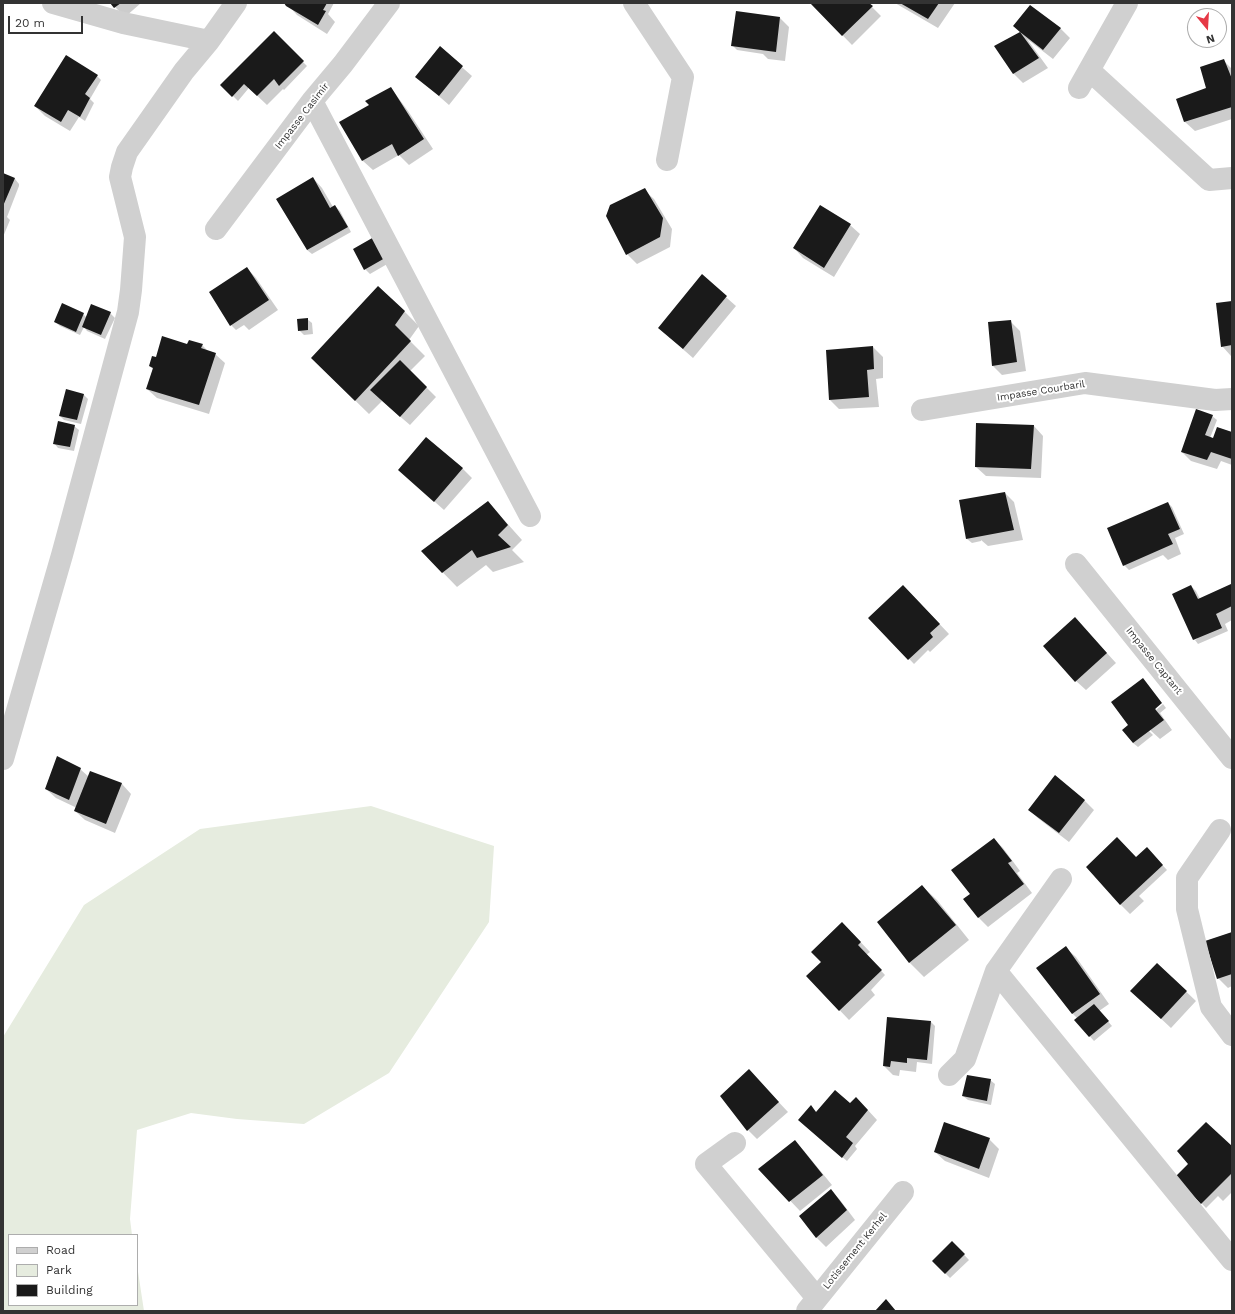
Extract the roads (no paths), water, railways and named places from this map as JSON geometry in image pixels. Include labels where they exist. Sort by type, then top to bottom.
[{"type":"street","points":[[3,759],[64,547],[128,312],[135,237],[120,177],[122,166],[127,152],[184,71],[236,3]]},
{"type":"street","name":"Impasse Casimir","points":[[216,229],[312,101],[343,64],[389,3]]},
{"type":"street","points":[[634,3],[683,77],[667,160]]},
{"type":"street","points":[[1127,3],[1084,79],[1209,180],[1232,178]]},
{"type":"street","points":[[62,4],[123,23],[208,41]]},
{"type":"street","points":[[312,101],[530,516]]},
{"type":"street","name":"Impasse Courbaril","points":[[922,410],[1085,382],[1215,400],[1232,399]]},
{"type":"street","name":"Impasse Captant","points":[[1076,564],[1232,758]]},
{"type":"street","points":[[1220,830],[1187,878],[1187,909],[1211,1007],[1232,1035]]},
{"type":"street","points":[[949,1075],[965,1058],[996,971],[1061,879]]},
{"type":"street","points":[[996,971],[1232,1260]]},
{"type":"street","points":[[735,1143],[706,1164],[812,1305]]},
{"type":"street","name":"Lotissement Kerhel","points":[[812,1305],[903,1192]]}]
